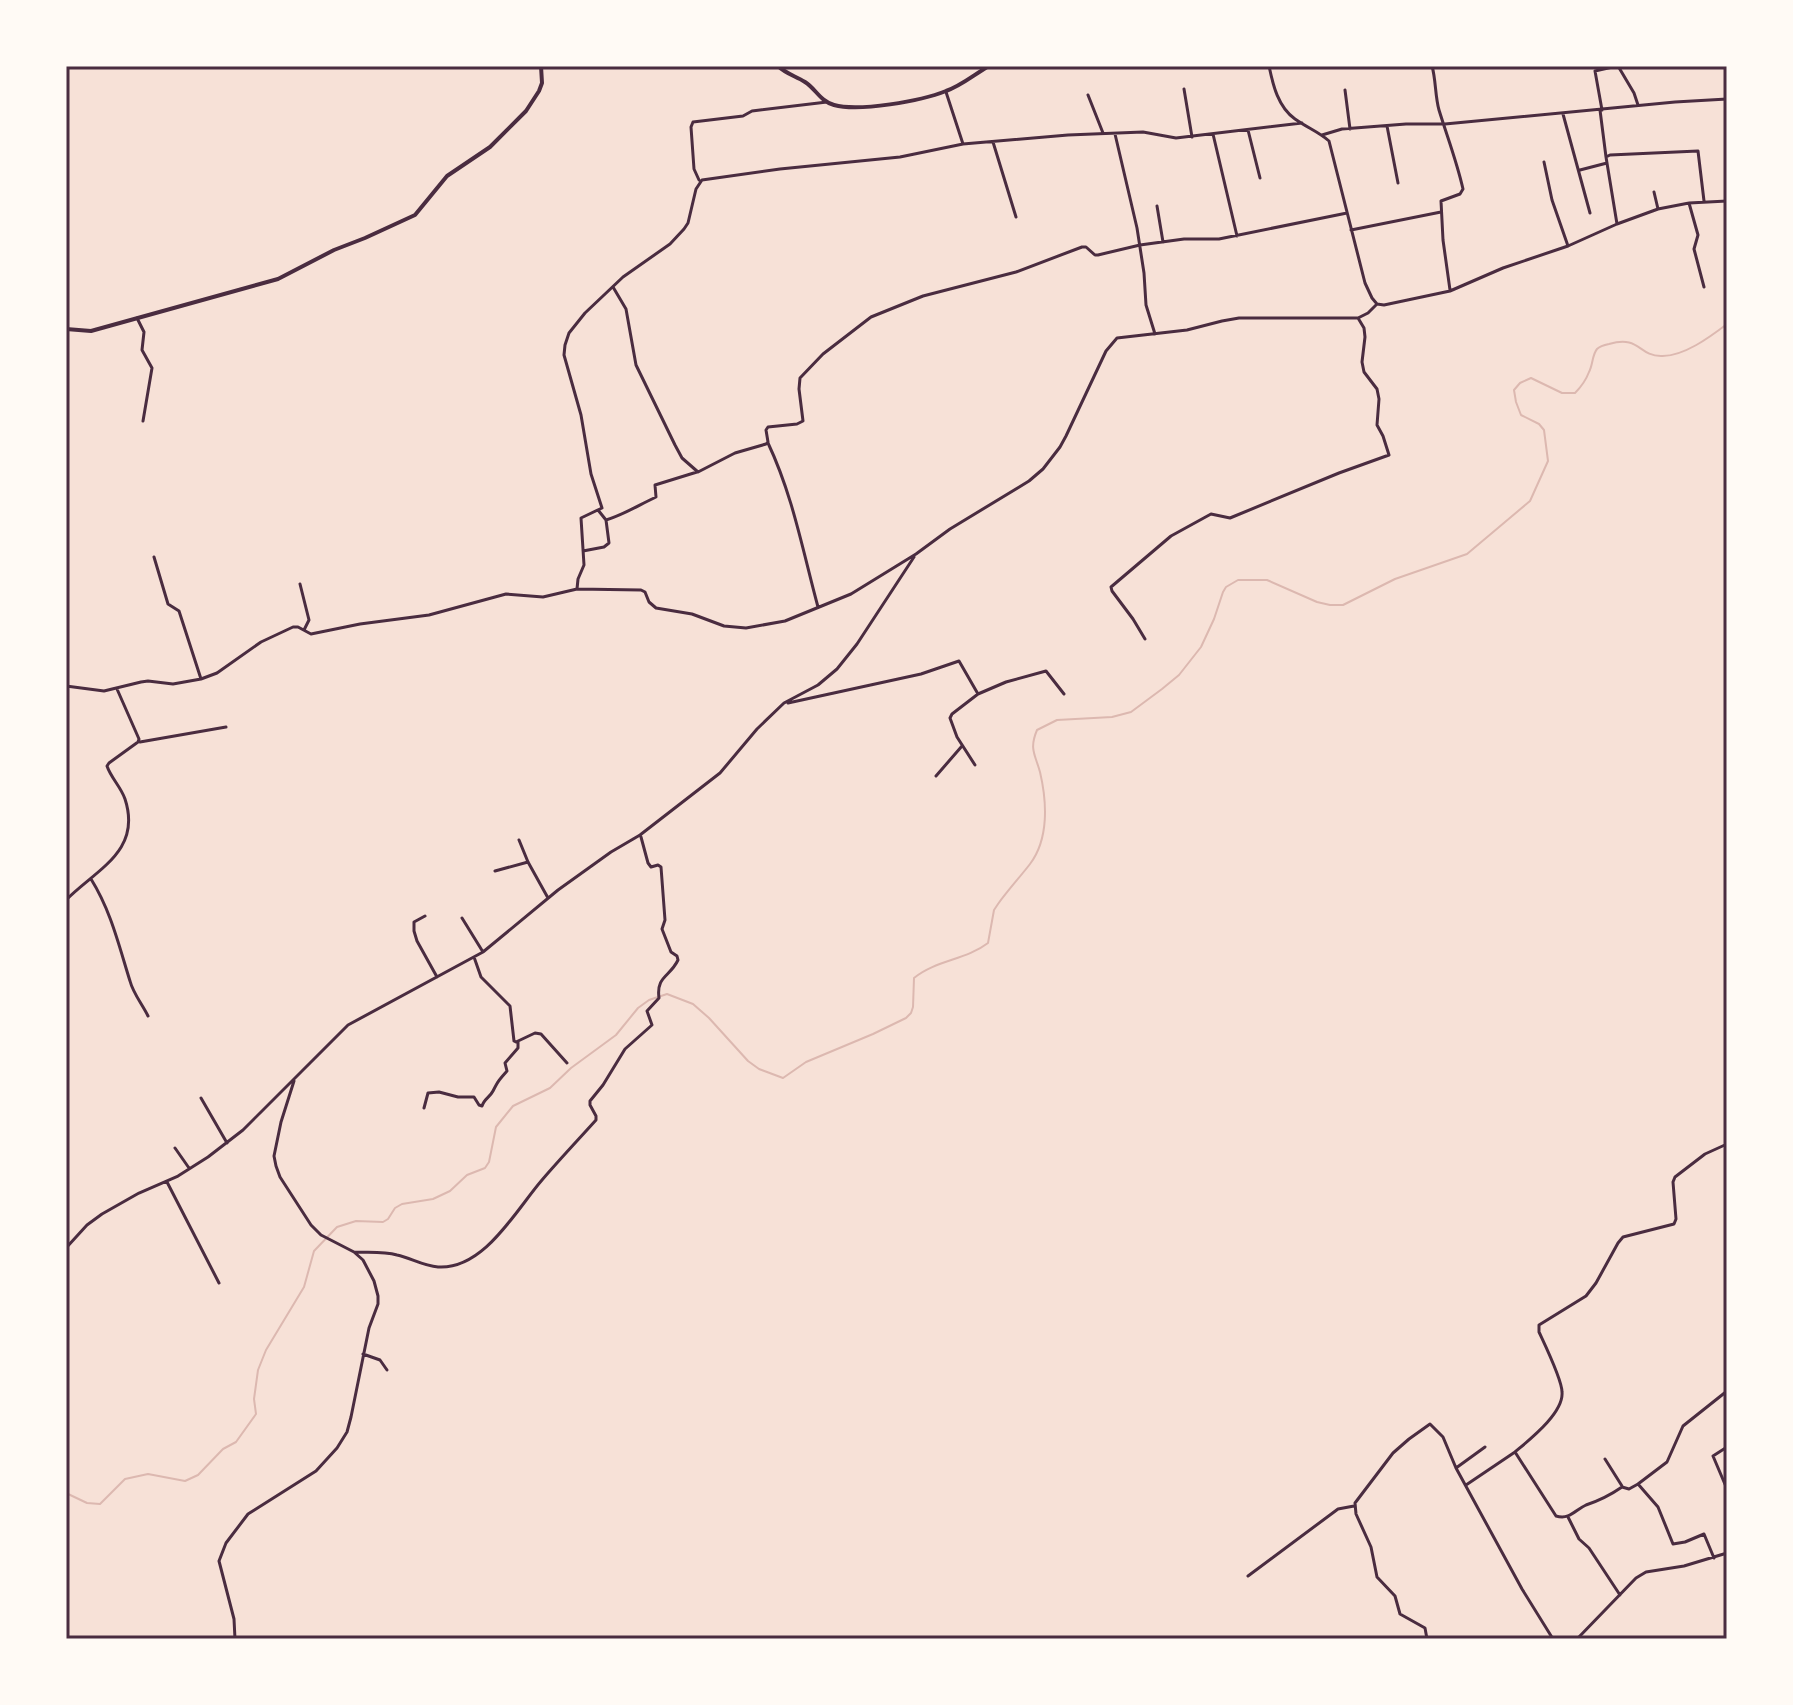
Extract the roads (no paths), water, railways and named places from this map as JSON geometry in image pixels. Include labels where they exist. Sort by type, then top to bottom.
[{"type":"street","points":[[66,329],[91,331],[278,279],[334,250],[415,215],[447,176],[490,147],[526,111],[542,83],[541,66]]},
{"type":"street","points":[[778,66],[807,83],[822,100],[843,106],[902,102],[946,91],[989,66]]},
{"type":"street","points":[[1269,66],[1274,87],[1292,117],[1329,141],[1365,283],[1377,304],[1450,291],[1658,209],[1704,201],[1727,201]]},
{"type":"street","points":[[1432,66],[1439,111],[1463,189],[1460,194],[1441,201],[1450,291]]},
{"type":"street","points":[[1617,224],[1594,68],[1617,66],[1634,93],[1638,106]]},
{"type":"street","points":[[1184,89],[1192,137]]},
{"type":"street","points":[[1345,90],[1350,129]]},
{"type":"street","points":[[946,91],[963,144]]},
{"type":"street","points":[[1088,95],[1103,133]]},
{"type":"street","points":[[1322,135],[1333,130],[1445,124],[1727,99]]},
{"type":"street","points":[[700,182],[695,171],[693,122],[827,102]]},
{"type":"street","points":[[1563,114],[1590,213]]},
{"type":"street","points":[[577,589],[584,565],[581,518],[602,508],[591,474],[581,415],[564,355],[565,345],[576,323],[623,277],[670,244],[684,229],[700,182],[780,169],[900,157],[963,144],[1103,133],[1143,132],[1192,137],[1302,123]]},
{"type":"street","points":[[1387,126],[1398,183]]},
{"type":"street","points":[[1248,130],[1260,178]]},
{"type":"street","points":[[1115,133],[1140,245],[1146,305],[1155,334]]},
{"type":"street","points":[[1213,133],[1237,236]]},
{"type":"street","points":[[993,142],[1016,217]]},
{"type":"street","points":[[1606,157],[1698,151],[1704,201]]},
{"type":"street","points":[[1544,162],[1552,200],[1568,246]]},
{"type":"street","points":[[1578,171],[1607,163]]},
{"type":"street","points":[[1654,192],[1658,209]]},
{"type":"street","points":[[1689,203],[1698,238],[1694,250],[1704,287]]},
{"type":"street","points":[[1157,206],[1163,242]]},
{"type":"street","points":[[1351,230],[1441,212]]},
{"type":"street","points":[[818,607],[793,505],[768,443],[768,427],[803,421],[799,383],[804,373],[871,317],[923,296],[1016,272],[1077,248],[1086,247],[1095,255],[1184,239],[1219,239],[1347,213]]},
{"type":"street","points":[[613,287],[626,309],[636,365],[682,458],[698,472]]},
{"type":"street","points":[[66,686],[93,690],[117,689],[148,681],[173,684],[201,679],[217,673],[261,642],[295,626],[311,634],[429,615],[506,594],[543,597],[577,589],[644,590],[649,602],[656,608],[692,614],[716,624],[762,626],[785,621],[851,594],[1029,481],[1060,447],[1113,341],[1121,337],[1187,330],[1239,318],[1358,318],[1377,304]]},
{"type":"street","points":[[137,318],[144,332],[142,350],[152,368],[143,421]]},
{"type":"street","points":[[1145,639],[1111,587],[1171,536],[1211,514],[1230,518],[1389,455],[1377,425],[1377,389],[1364,372],[1364,328],[1358,318]]},
{"type":"street","points":[[606,520],[656,497],[655,485],[698,472],[735,453],[768,443]]},
{"type":"street","points":[[583,551],[608,544],[606,520],[598,510]]},
{"type":"street","points":[[66,1248],[102,1214],[139,1193],[167,1182],[227,1143],[348,1025],[483,952],[548,898],[640,835],[720,773],[784,703],[818,685],[837,669],[916,554]]},
{"type":"street","points":[[154,557],[168,604],[179,611],[201,679]]},
{"type":"street","points":[[300,584],[309,620],[303,630]]},
{"type":"street","points":[[784,703],[921,674],[958,661],[978,694]]},
{"type":"street","points":[[975,765],[962,746],[950,716],[978,694],[1003,683],[1046,671],[1064,694]]},
{"type":"street","points":[[117,689],[138,734],[138,742]]},
{"type":"street","points":[[66,900],[91,879],[127,840],[129,830],[125,800],[108,771],[109,763],[138,742],[226,727]]},
{"type":"street","points":[[936,776],[962,746]]},
{"type":"street","points":[[354,1252],[397,1255],[439,1268],[460,1263],[479,1253],[500,1234],[541,1181],[596,1120],[590,1101],[625,1049],[652,1025],[648,1010],[659,998],[660,981],[673,969],[678,958],[671,952],[662,929],[665,920],[661,867],[651,867],[648,863],[640,835]]},
{"type":"street","points":[[519,840],[548,898]]},
{"type":"street","points":[[495,871],[528,862]]},
{"type":"street","points":[[91,879],[107,909],[131,985],[148,1016]]},
{"type":"street","points":[[425,916],[414,922],[414,931],[437,977]]},
{"type":"street","points":[[462,918],[483,952]]},
{"type":"street","points":[[474,957],[481,977],[510,1006],[515,1042],[535,1033],[541,1034],[567,1063]]},
{"type":"street","points":[[424,1108],[428,1093],[439,1092],[474,1097],[482,1106],[507,1071],[505,1063],[518,1048],[518,1041]]},
{"type":"street","points":[[235,1639],[234,1619],[219,1561],[226,1543],[248,1514],[316,1471],[337,1448],[347,1432],[369,1328],[378,1304],[370,1272],[363,1260],[321,1235],[311,1225],[280,1177],[274,1156],[295,1077]]},
{"type":"street","points":[[201,1098],[227,1143]]},
{"type":"street","points":[[1466,1485],[1515,1452],[1544,1426],[1562,1399],[1561,1387],[1539,1325],[1586,1296],[1623,1237],[1674,1224],[1675,1177],[1705,1154],[1727,1144]]},
{"type":"street","points":[[175,1148],[189,1168]]},
{"type":"street","points":[[167,1182],[219,1283]]},
{"type":"street","points":[[363,1354],[380,1360],[387,1370]]},
{"type":"street","points":[[1605,1459],[1622,1487],[1630,1489],[1669,1459],[1683,1426],[1727,1391]]},
{"type":"street","points":[[1427,1639],[1426,1630],[1400,1614],[1395,1596],[1378,1580],[1371,1547],[1354,1506],[1356,1499],[1393,1453],[1430,1424],[1443,1437],[1456,1468],[1507,1562],[1553,1639]]},
{"type":"street","points":[[1456,1468],[1485,1447]]},
{"type":"street","points":[[1727,1447],[1713,1457],[1727,1489]]},
{"type":"street","points":[[1515,1452],[1560,1518],[1597,1503],[1622,1487]]},
{"type":"street","points":[[1638,1484],[1658,1507],[1673,1544],[1704,1534],[1714,1558]]},
{"type":"street","points":[[1248,1576],[1338,1509],[1354,1506]]},
{"type":"street","points":[[1568,1517],[1579,1539],[1589,1548],[1620,1595]]},
{"type":"street","points":[[1577,1639],[1636,1578],[1646,1572],[1684,1566],[1727,1553]]},
{"type":"waterway","points":[[66,1493],[87,1503],[100,1504],[125,1479],[148,1474],[185,1481],[198,1475],[223,1449],[236,1442],[256,1414],[254,1399],[258,1370],[266,1350],[304,1287],[314,1251],[337,1227],[356,1221],[383,1222],[402,1204],[433,1199],[450,1191],[467,1175],[485,1168],[496,1127],[513,1106],[550,1088],[571,1068],[616,1035],[638,1008],[649,1000],[667,994],[693,1004],[748,1061],[783,1078],[806,1062],[906,1018],[913,1007],[914,978],[988,943],[994,910],[1036,854],[1045,820],[1042,784],[1033,747],[1037,730],[1057,720],[1112,717],[1131,712],[1162,689],[1179,675],[1201,647],[1223,592],[1238,580],[1267,580],[1317,602],[1343,605],[1395,579],[1467,554],[1530,501],[1548,461],[1544,430],[1521,415],[1516,402],[1514,390],[1520,383],[1531,378],[1562,393],[1575,393],[1586,378],[1595,351],[1601,346],[1627,342],[1653,355],[1669,355],[1696,345],[1727,324]]}]
